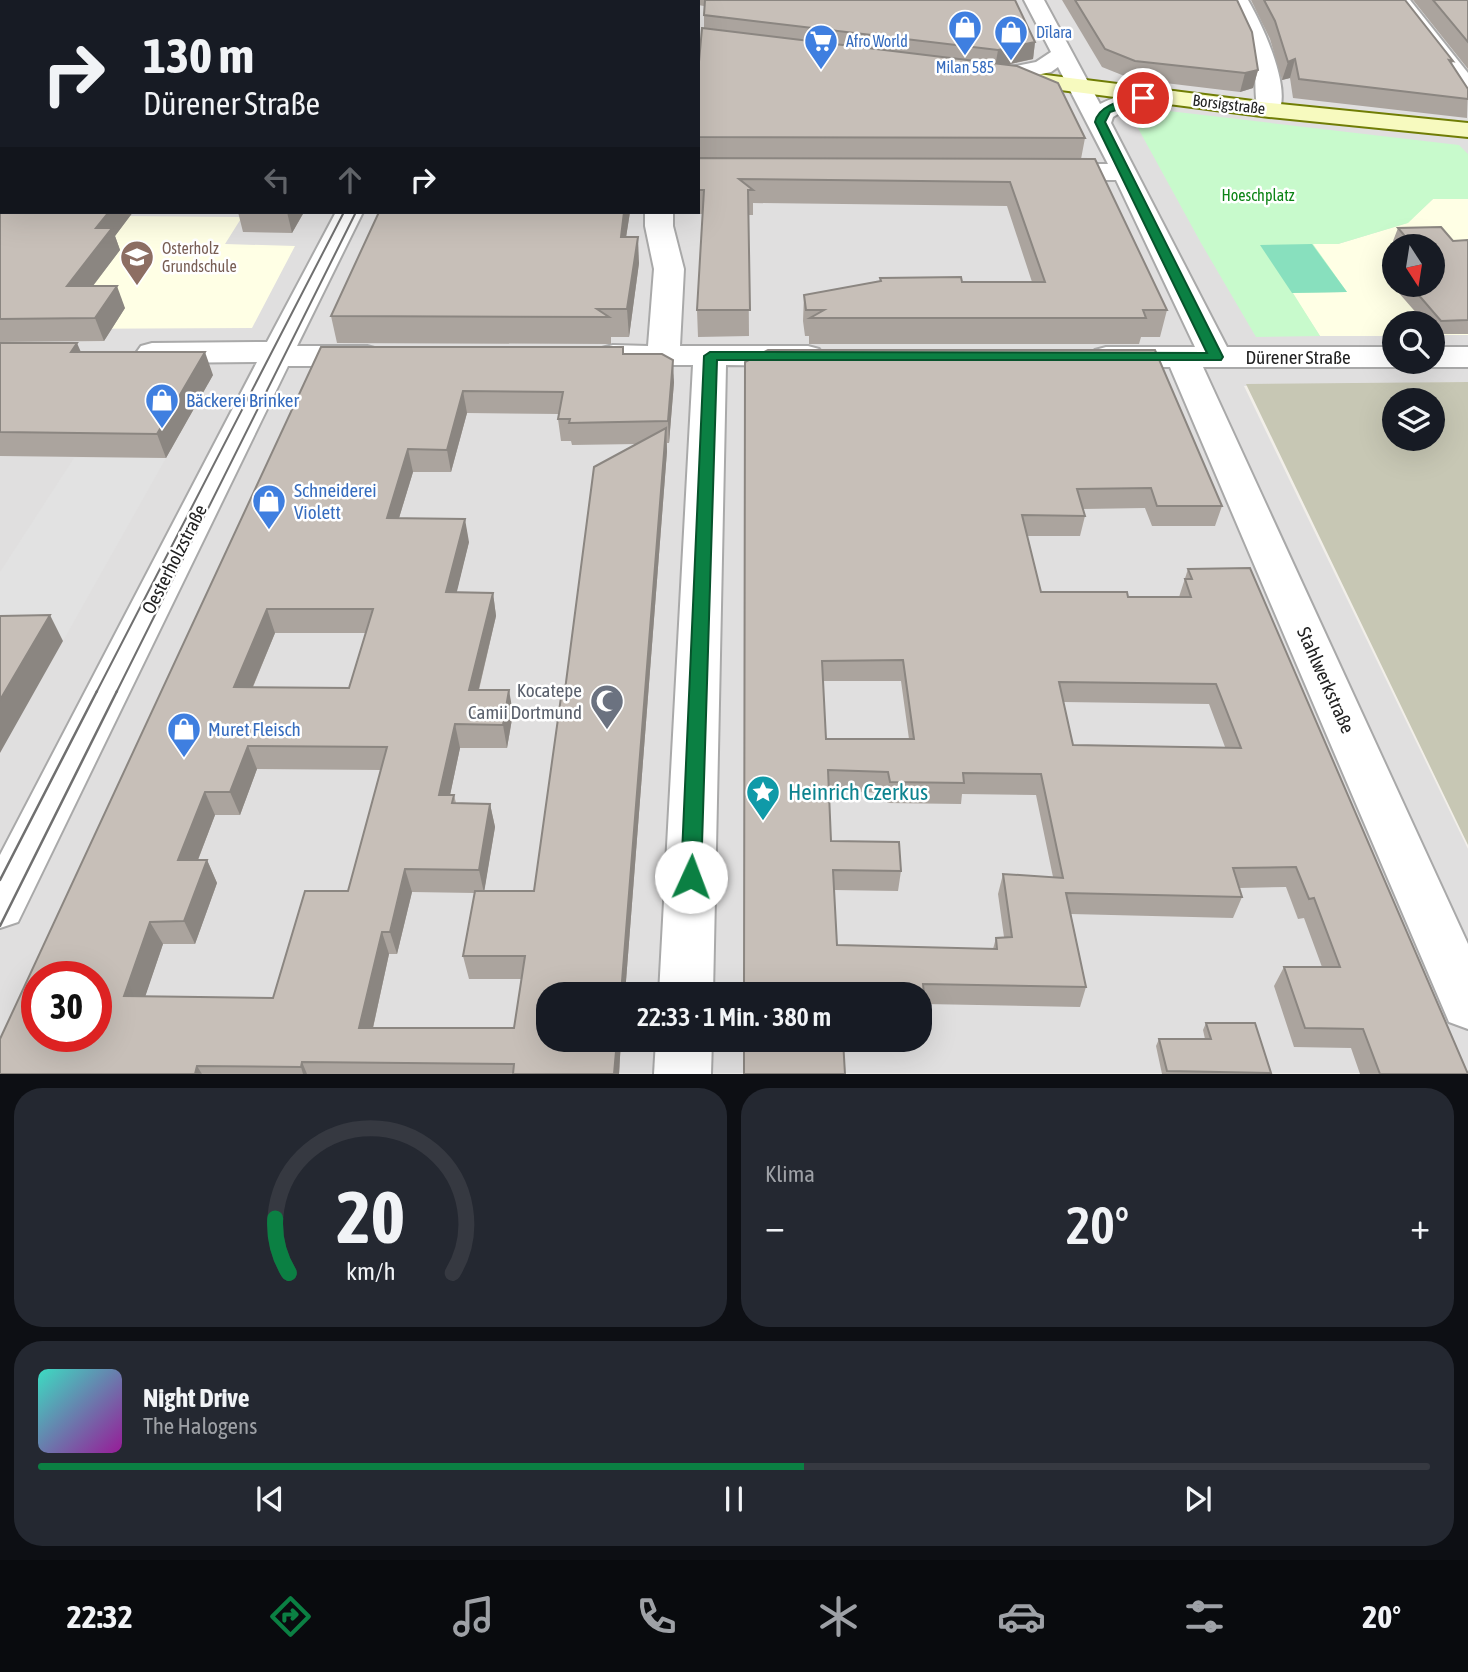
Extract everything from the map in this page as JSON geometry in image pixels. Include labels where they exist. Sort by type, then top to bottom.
[{"type":"main road","name":"Borsigstraße","points":[[971,73],[1269,110],[1468,130]]},
{"type":"street","name":"Stahlwerkstraße","points":[[1034,0],[1125,172],[1468,1004]]},
{"type":"street","points":[[1238,0],[1259,38],[1266,59],[1269,110]]},
{"type":"street","points":[[1400,0],[1468,88]]},
{"type":"street","points":[[998,76],[1042,67],[1063,54]]},
{"type":"street","points":[[1100,122],[1101,114],[1119,104],[1143,98],[1169,97]]},
{"type":"street","points":[[1028,172],[1125,172]]},
{"type":"street","name":"Oesterholzstraße","points":[[0,906],[348,214]]},
{"type":"street","points":[[660,214],[659,226],[669,268],[663,355]]},
{"type":"street","points":[[122,353],[391,356]]},
{"type":"street","points":[[582,355],[839,356]]},
{"type":"street","points":[[686,982],[710,356]]},
{"type":"street","name":"Dürener Straße","points":[[1080,356],[1382,357]]},
{"type":"street","points":[[1445,357],[1468,357]]},
{"type":"street","points":[[682,1073],[683,1052]]},
{"type":"shaded area","points":[[700,0],[1468,0],[1468,382],[1244,386],[1468,849],[1468,1073],[0,1074],[0,214],[700,214]]},
{"type":"shaded area","points":[[1433,199],[1468,199],[1468,335],[1445,335],[1445,311],[1382,311],[1382,336],[1320,336],[1292,293],[1346,292],[1312,244],[1338,244],[1407,223]]},
{"type":"shaded area","name":"Osterholz Grundschule","points":[[0,215],[242,217],[225,244],[295,246],[252,328],[39,329]]},
{"type":"shaded area","points":[[1468,382],[1468,845],[1246,384]]},
{"type":"shaded area","points":[[74,458],[166,458],[63,641],[0,641],[0,572]]},
{"type":"green space","name":"Hoeschplatz","points":[[1160,110],[1459,145],[1468,154],[1468,199],[1433,199],[1408,223],[1338,244],[1313,244],[1347,292],[1293,293],[1320,336],[1256,337],[1133,119]]},
{"type":"green space","points":[[1312,244],[1347,292],[1292,293],[1260,245]]},
{"type":"building","points":[[705,0],[1015,0],[1035,42],[998,50],[704,15]]},
{"type":"building","points":[[1075,0],[1237,0],[1252,32],[1258,70],[1245,73],[1135,61],[1105,49]]},
{"type":"building","points":[[1264,0],[1405,0],[1453,61],[1449,60],[1468,89],[1468,99],[1299,79],[1295,59],[1288,62],[1275,21]]},
{"type":"building","points":[[1433,0],[1468,0],[1468,42]]},
{"type":"building","points":[[702,28],[1017,66],[1058,83],[1085,138],[700,137]]},
{"type":"building","points":[[700,158],[1095,159],[1167,310],[1143,310],[1146,318],[810,318],[824,310],[806,310],[804,295],[881,281],[880,278],[961,277],[962,282],[1045,282],[1010,182],[739,179],[753,190],[748,190],[750,310],[697,310],[704,190],[700,190]]},
{"type":"building","points":[[0,214],[107,214],[96,228],[112,228],[67,286],[117,286],[95,318],[0,319]]},
{"type":"building","points":[[378,214],[624,214],[621,237],[638,237],[627,309],[597,309],[609,317],[331,316]]},
{"type":"building","points":[[1441,227],[1453,241],[1468,240],[1468,320],[1445,321],[1445,311],[1432,311],[1421,298],[1446,298],[1446,234],[1403,234],[1398,228]]},
{"type":"building","points":[[0,343],[77,343],[71,352],[205,352],[157,434],[0,432]]},
{"type":"building","points":[[321,347],[623,347],[623,354],[662,354],[673,360],[668,421],[569,423],[570,419],[558,419],[563,392],[463,391],[447,450],[408,449],[387,518],[465,519],[446,592],[493,593],[469,690],[509,690],[503,725],[455,724],[439,795],[454,795],[452,803],[490,804],[479,870],[405,869],[390,932],[382,932],[359,1028],[514,1028],[525,956],[463,956],[475,891],[534,891],[562,690],[565,690],[594,467],[666,428],[622,982],[536,982],[536,1052],[616,1052],[614,1074],[513,1074],[514,1064],[302,1062],[301,1067],[197,1066],[195,1074],[0,1074],[0,1039],[21,994],[21,1052],[112,1052],[112,961],[36,961]],"holes":[[[267,609],[373,609],[349,688],[234,687]],[[248,746],[387,747],[348,891],[305,891],[273,998],[124,996],[150,922],[184,921],[207,860],[178,860],[205,792],[230,792]]]},
{"type":"building","points":[[768,350],[1155,350],[1222,506],[1157,506],[1151,488],[1077,489],[1085,516],[1022,515],[1041,592],[1127,592],[1128,597],[1191,597],[1185,579],[1192,579],[1188,569],[1250,568],[1468,1074],[1380,1074],[1363,1029],[1305,1028],[1284,967],[1340,967],[1314,898],[1309,899],[1296,867],[1233,868],[1242,897],[1066,893],[1086,987],[932,984],[932,982],[744,982],[745,362]],"holes":[[[903,660],[914,739],[826,739],[822,661]],[[1059,682],[1216,684],[1241,748],[1073,745]],[[828,770],[888,772],[890,782],[964,783],[963,773],[1041,774],[1063,878],[1003,874],[1012,937],[996,938],[997,949],[837,945],[833,870],[901,871],[899,842],[831,841]]]},
{"type":"building","points":[[50,615],[0,700],[0,616]]},
{"type":"building","points":[[1206,1023],[1255,1023],[1271,1073],[1167,1071],[1159,1039],[1211,1039]]},
{"type":"building","points":[[744,1052],[844,1052],[845,1074],[744,1074]]},
{"type":"tram line","points":[[96,693],[343,214]]},
{"type":"tram line","points":[[116,693],[355,214]]},
{"type":"tram line","points":[[0,880],[97,691]]},
{"type":"tram line","points":[[0,926],[117,691]]},
{"type":"place","name":"Milan 585","points":[[965,57]]},
{"type":"place","name":"Dīlara","points":[[1011,62]]},
{"type":"place","name":"Afro World","points":[[821,71]]},
{"type":"place","name":"Osterholz Grundschule","points":[[137,287]]},
{"type":"place","name":"Bäckerei Brinker","points":[[162,430]]},
{"type":"place","name":"Schneiderei Violett","points":[[269,531]]},
{"type":"place","name":"Kocatepe Camii Dortmund","points":[[607,731]]},
{"type":"place","name":"Muret Fleisch","points":[[184,759]]},
{"type":"place","name":"Heinrich Czerkus","points":[[763,822]]},
{"type":"route","points":[[691,877],[710,356],[1216,357],[1100,122],[1101,114],[1107,110],[1143,98]]}]
